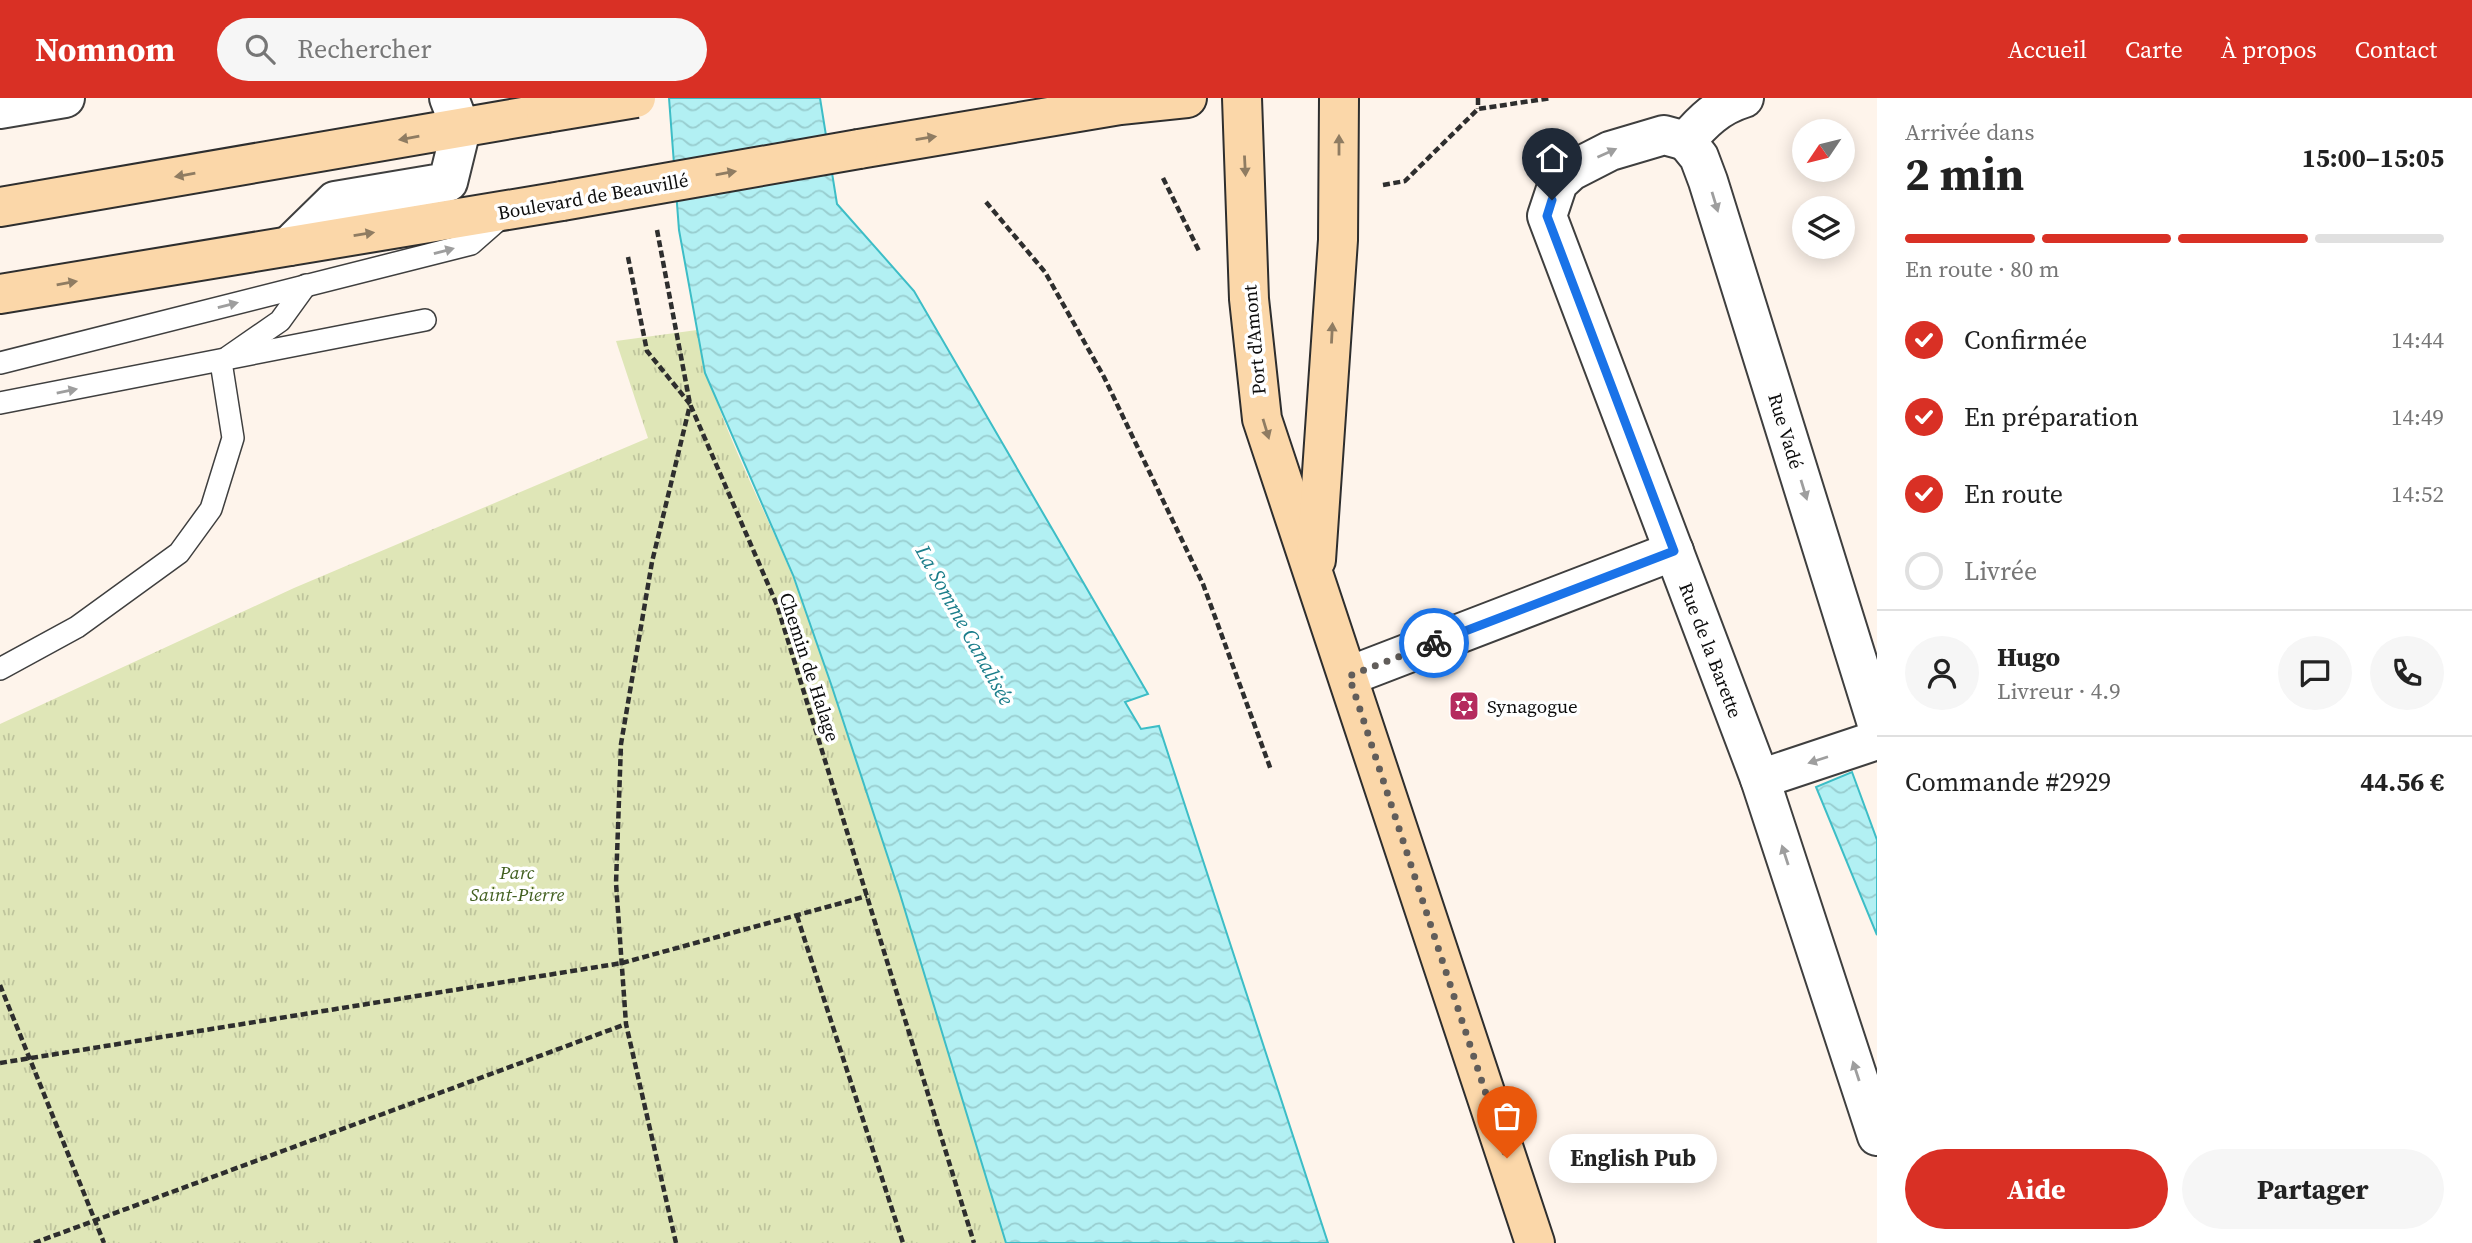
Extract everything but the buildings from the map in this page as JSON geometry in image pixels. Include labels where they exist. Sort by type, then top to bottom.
[{"type":"main road","points":[[0,206],[458,108],[500,122],[636,98]]},
{"type":"main road","name":"Boulevard de Beauvillé","points":[[0,295],[510,211],[1120,104],[1187,98]]},
{"type":"main road","name":"Port d'Amont","points":[[1242,98],[1248,299],[1262,419],[1315,572],[1535,1243]]},
{"type":"main road","name":"Port d'Amont","points":[[1315,572],[1328,428],[1338,240],[1339,98]]},
{"type":"street","points":[[8,105],[65,98]]},
{"type":"street","points":[[1686,142],[1705,118],[1728,103],[1744,98]]},
{"type":"street","points":[[289,246],[335,201],[449,182],[458,108]]},
{"type":"street","name":"Rue de la Barette","points":[[1686,142],[1664,135],[1610,151],[1571,171],[1558,183],[1547,216],[1759,779],[1877,1136]]},
{"type":"street","name":"Rue Vadé","points":[[1686,142],[1699,157],[1708,181],[1877,724]]},
{"type":"street","points":[[1349,676],[1674,551]]},
{"type":"street","points":[[1759,779],[1877,740]]},
{"type":"lane","points":[[0,363],[471,243],[510,211]]},
{"type":"lane","points":[[221,362],[279,320],[306,285]]},
{"type":"lane","points":[[0,403],[221,362],[425,320]]},
{"type":"lane","points":[[0,669],[77,627],[179,553],[211,509],[233,438],[221,362]]},
{"type":"path","points":[[1478,98],[1478,109]]},
{"type":"path","points":[[1405,181],[1478,109],[1551,98]]},
{"type":"path","points":[[986,202],[1045,272],[1104,377],[1203,583],[1271,770]]},
{"type":"path","name":"Chemin de Halage","points":[[655,218],[690,404],[777,605],[974,1243]]},
{"type":"path","points":[[628,257],[647,351],[690,404],[652,562],[621,744],[616,883],[626,1024],[676,1243]]},
{"type":"path","points":[[0,1063],[622,962],[867,896]]},
{"type":"path","points":[[797,916],[903,1243]]},
{"type":"path","points":[[0,985],[104,1243]]},
{"type":"path","points":[[34,1243],[626,1024]]},
{"type":"green space","name":"Parc Saint-Pierre","points":[[697,330],[705,365],[730,436],[793,576],[833,689],[910,926],[1006,1243],[0,1243],[0,724],[294,588],[648,438],[616,341]]},
{"type":"water","name":"La Somme Canalisée","points":[[669,98],[820,98],[837,204],[914,291],[1148,694],[1125,702],[1141,729],[1159,726],[1328,1243],[1006,1243],[900,894],[831,684],[793,575],[705,373],[679,230]]},
{"type":"water","points":[[1852,772],[1877,840],[1877,935],[1816,787]]},
{"type":"way so far","points":[[1434,643],[1349,676],[1507,1158]]},
{"type":"place","name":"Synagogue","points":[[1464,706]]},
{"type":"place","name":"English Pub","points":[[1507,1158]]},
{"type":"route","points":[[1434,643],[1674,551],[1547,216],[1552,200]]}]
